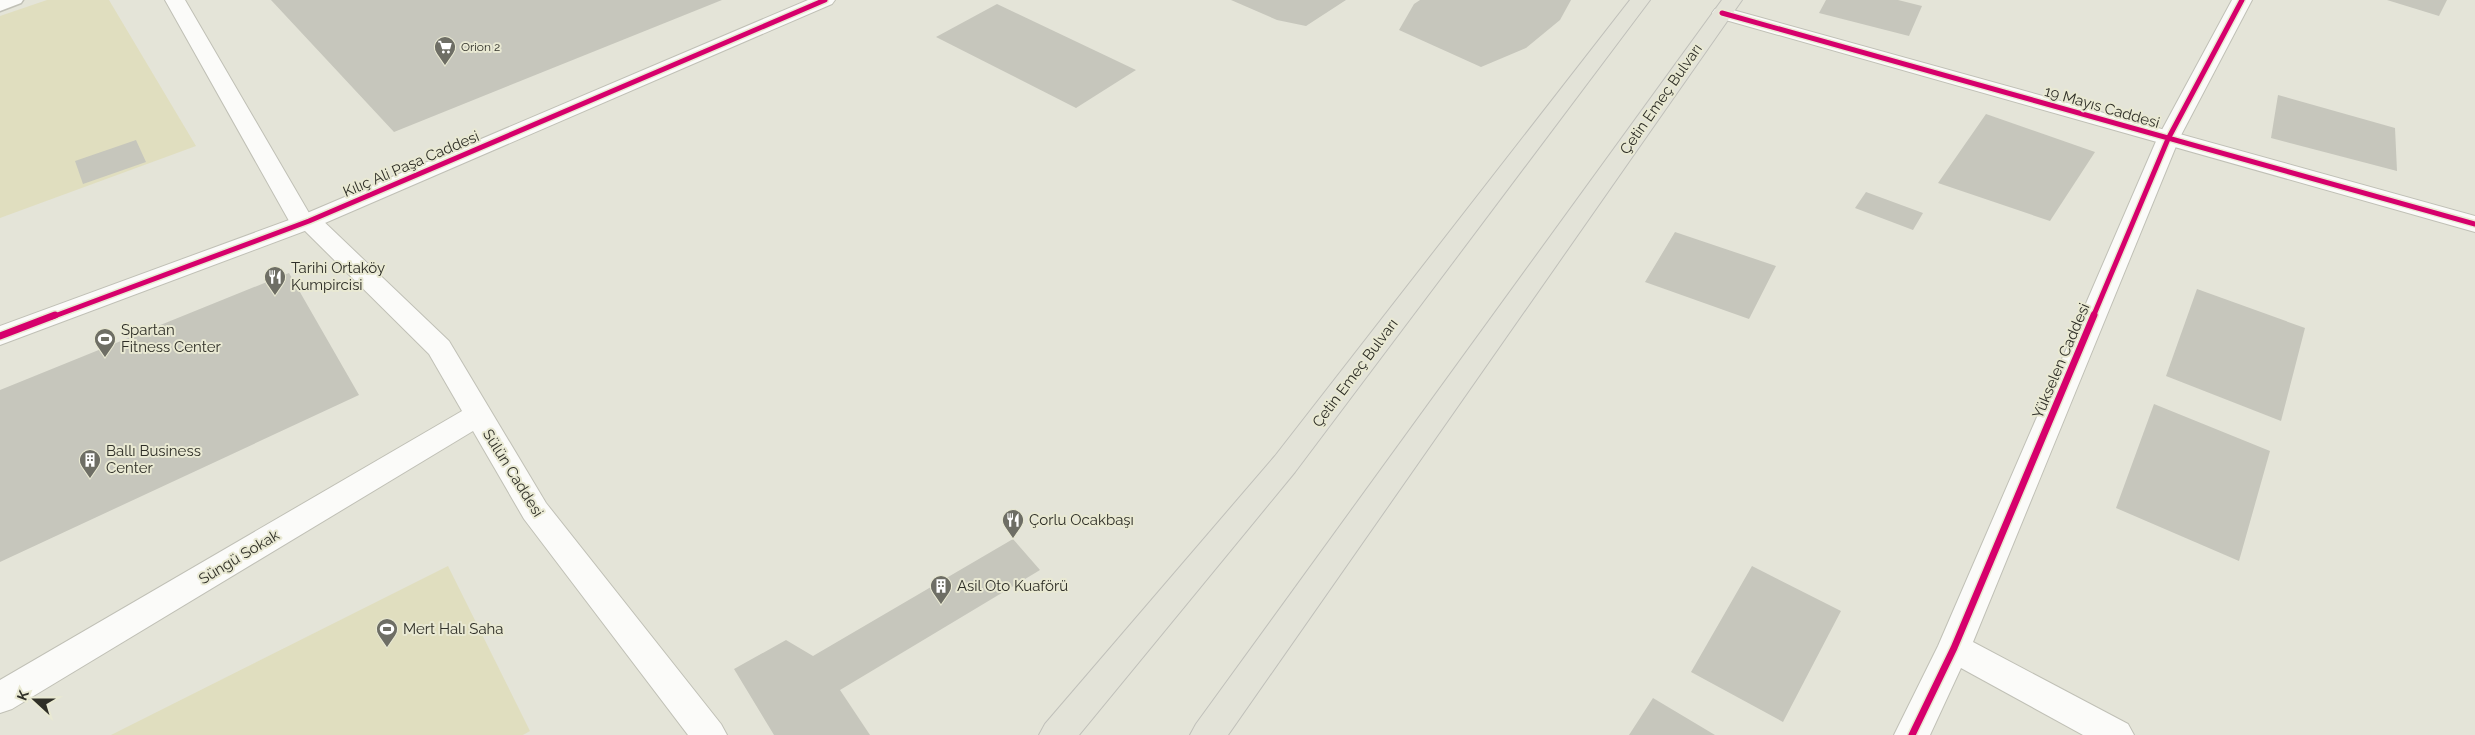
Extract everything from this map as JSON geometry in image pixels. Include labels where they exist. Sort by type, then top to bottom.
[{"type":"main road","name":"Çetin Emeç Bulvarı","points":[[1057,735],[1285,464],[1640,0]]},
{"type":"main road","name":"Çetin Emeç Bulvarı","points":[[1208,735],[1727,7]]},
{"type":"street","name":"Sülün Caddesi","points":[[175,0],[305,222],[439,348],[534,510],[709,735]]},
{"type":"street","name":"Kılıç Ali Paşa Caddesi","points":[[0,336],[305,222],[825,0]]},
{"type":"street","name":"Yükselen Caddesi","points":[[1912,735],[1954,648],[2168,139],[2242,0]]},
{"type":"street","name":"19 Mayıs Caddesi","points":[[1727,7],[2168,139],[2475,224]]},
{"type":"street","name":"Süngü Sokak","points":[[0,698],[477,415]]},
{"type":"street","points":[[1954,648],[2116,735]]},
{"type":"lane","points":[[0,6],[15,0]]},
{"type":"shaded area","points":[[47,0],[109,0],[196,146],[0,218],[0,16]]},
{"type":"shaded area","name":"Mert Halı Saha","points":[[448,566],[530,731],[523,735],[111,735]]},
{"type":"building","name":"Orion 2","points":[[271,0],[722,0],[394,132]]},
{"type":"building","points":[[1231,0],[1346,0],[1306,26],[1277,20]]},
{"type":"building","points":[[1420,0],[1571,0],[1560,20],[1526,48],[1481,67],[1399,30],[1414,4]]},
{"type":"building","points":[[1826,0],[1898,0],[1922,6],[1909,36],[1819,13]]},
{"type":"building","points":[[2387,0],[2447,0],[2439,16]]},
{"type":"building","points":[[997,4],[1136,70],[1076,108],[936,37]]},
{"type":"building","points":[[2278,95],[2395,128],[2397,171],[2271,138]]},
{"type":"building","points":[[1986,114],[2095,152],[2050,221],[1938,183]]},
{"type":"building","points":[[136,140],[146,162],[83,184],[75,161]]},
{"type":"building","points":[[1866,192],[1923,213],[1913,230],[1855,208]]},
{"type":"building","points":[[1675,232],[1776,266],[1749,319],[1645,282]]},
{"type":"building","name":"Ballı Business Center","points":[[289,273],[359,395],[0,562],[0,390]]},
{"type":"building","points":[[2197,289],[2305,328],[2281,421],[2166,376]]},
{"type":"building","points":[[2154,404],[2270,451],[2239,561],[2116,508]]},
{"type":"building","name":"Asil Oto Kuaförü","points":[[1013,539],[1040,570],[840,690],[870,735],[774,735],[734,669],[786,640],[813,656]]},
{"type":"building","points":[[1752,566],[1841,611],[1783,722],[1691,672]]},
{"type":"building","points":[[1653,698],[1715,735],[1629,735]]},
{"type":"cycle path","points":[[0,336],[309,221],[825,0]]},
{"type":"cycle path","points":[[1912,735],[1954,648],[2168,139],[2242,0]]},
{"type":"cycle path","points":[[1722,13],[2475,224]]},
{"type":"place","name":"Orion 2","points":[[445,66]]},
{"type":"place","name":"Tarihi Ortaköy Kumpircisi","points":[[275,296]]},
{"type":"place","name":"Spartan Fitness Center","points":[[105,358]]},
{"type":"place","name":"Ballı Business Center","points":[[90,479]]},
{"type":"place","name":"Çorlu Ocakbaşı","points":[[1013,539]]},
{"type":"place","name":"Asil Oto Kuaförü","points":[[941,605]]},
{"type":"place","name":"Mert Halı Saha","points":[[387,648]]}]
